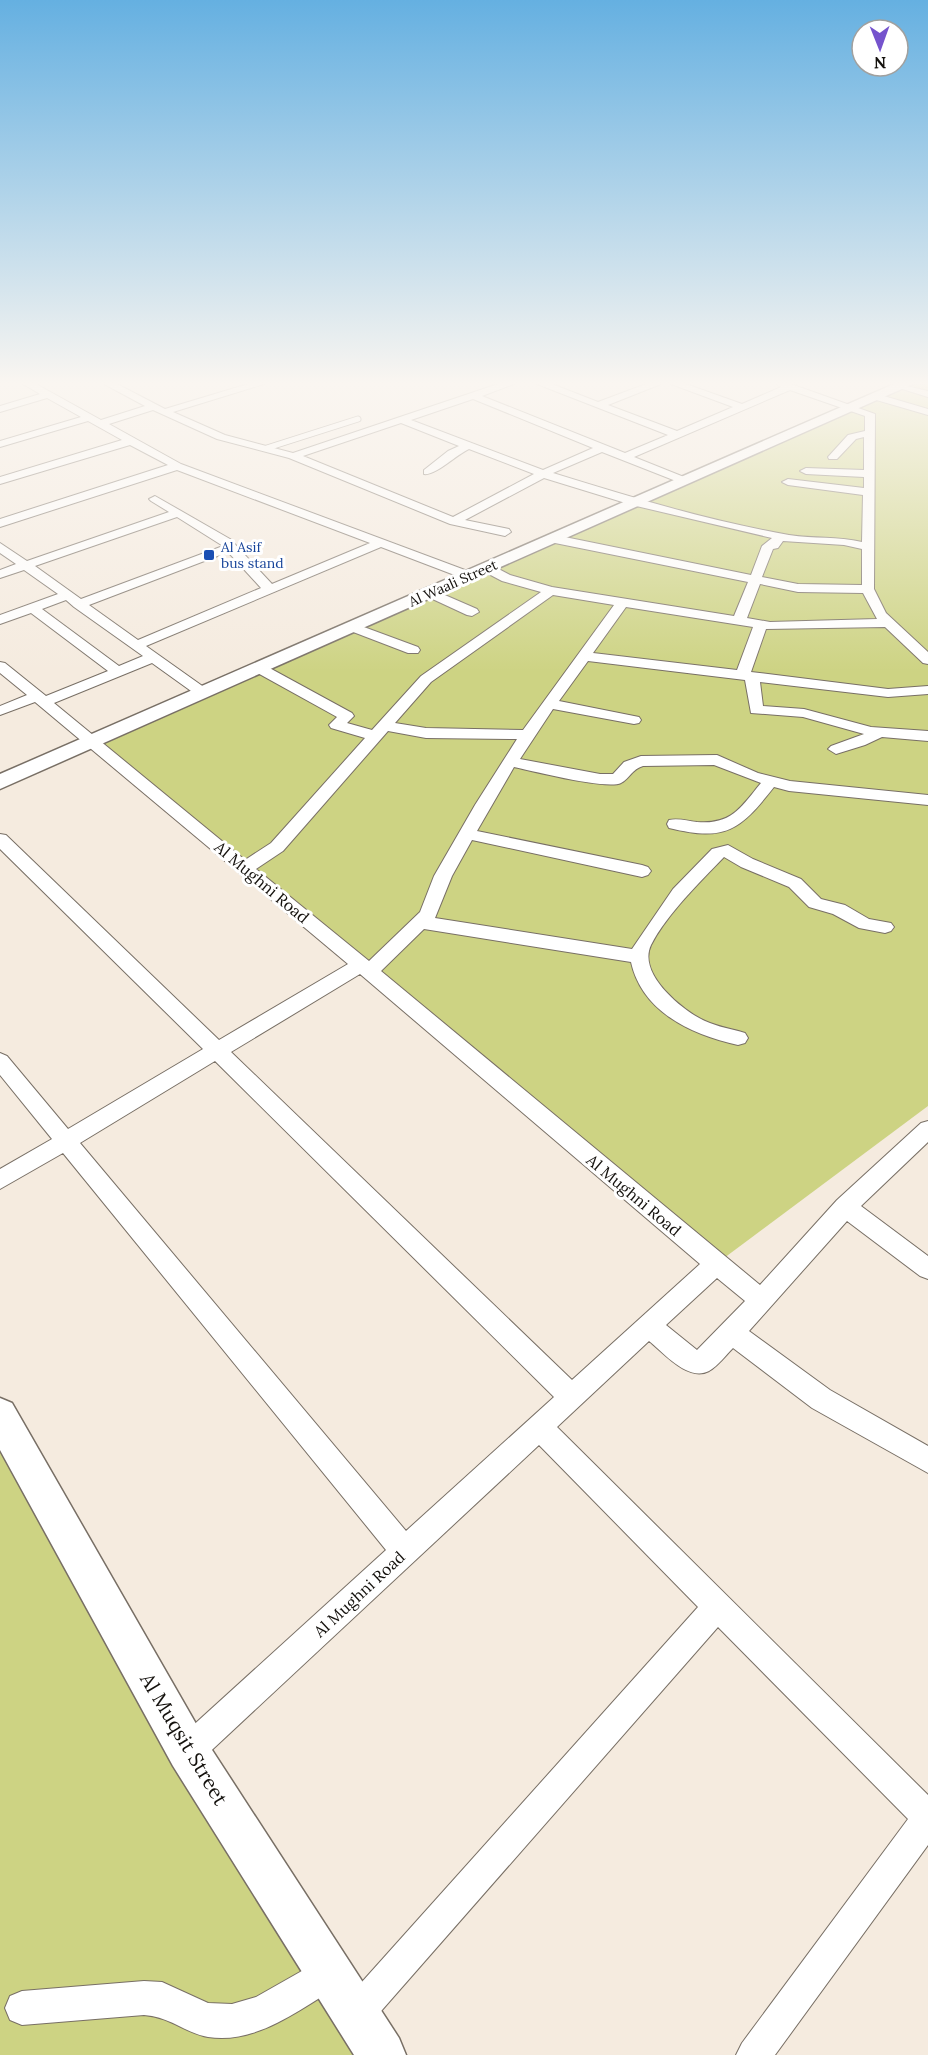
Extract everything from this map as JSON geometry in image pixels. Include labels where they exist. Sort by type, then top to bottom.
[{"type":"street","points":[[0,523],[134,480]]},
{"type":"street","points":[[214,480],[469,576]]},
{"type":"street","points":[[352,480],[454,521],[505,532]]},
{"type":"street","points":[[454,521],[531,480]]},
{"type":"street","points":[[565,480],[636,503],[780,536],[844,541],[868,547]]},
{"type":"street","points":[[870,480],[868,589],[879,615],[928,660]]},
{"type":"street","name":"Al Waali Street","points":[[0,782],[685,481]]},
{"type":"street","points":[[788,482],[869,492]]},
{"type":"street","points":[[155,499],[230,547],[270,590]]},
{"type":"street","points":[[0,574],[178,513]]},
{"type":"street","points":[[739,621],[768,546],[774,545],[780,536]]},
{"type":"street","points":[[555,538],[798,588],[868,589]]},
{"type":"street","points":[[137,645],[381,543]]},
{"type":"street","points":[[0,547],[203,693]]},
{"type":"street","points":[[0,620],[32,608],[73,599],[230,547]]},
{"type":"street","points":[[487,568],[506,578],[551,591],[739,621],[761,624],[888,623]]},
{"type":"street","points":[[245,868],[277,847],[426,679],[551,591]]},
{"type":"street","points":[[431,593],[472,612]]},
{"type":"street","points":[[0,1180],[217,1050],[365,968],[421,922],[428,915],[443,876],[527,735],[623,602]]},
{"type":"street","points":[[32,608],[118,672]]},
{"type":"street","points":[[761,624],[747,676],[756,710],[804,713],[830,722],[879,732],[928,736]]},
{"type":"street","points":[[352,627],[413,650]]},
{"type":"street","points":[[585,656],[888,693],[928,690]]},
{"type":"street","points":[[0,711],[118,672],[154,657]]},
{"type":"street","name":"Al Mughni Road","points":[[0,666],[365,968],[716,1264],[188,1751]]},
{"type":"street","points":[[259,668],[347,716],[336,725],[380,731],[527,735]]},
{"type":"street","points":[[551,704],[634,720]]},
{"type":"street","points":[[836,749],[860,742],[879,732]]},
{"type":"street","points":[[510,762],[617,779],[629,765],[641,761],[717,760],[752,776],[789,786],[928,800]]},
{"type":"street","points":[[675,824],[707,830],[724,829],[738,820],[771,781]]},
{"type":"street","points":[[900,797],[928,784]]},
{"type":"street","points":[[467,834],[642,871]]},
{"type":"street","points":[[0,838],[572,1397]]},
{"type":"street","points":[[738,1038],[714,1033],[696,1025],[675,1011],[649,981],[639,956],[641,946],[679,893],[718,853],[733,852],[747,863],[795,884],[815,903],[839,909],[865,924],[885,927]]},
{"type":"street","points":[[421,922],[582,949],[639,956]]},
{"type":"street","points":[[0,1061],[405,1551]]},
{"type":"street","points":[[649,1326],[692,1361],[702,1362],[732,1333],[844,1207],[928,1129]]},
{"type":"street","points":[[844,1207],[928,1269]]},
{"type":"street","points":[[716,1264],[762,1300]]},
{"type":"street","points":[[732,1333],[820,1399],[928,1460]]},
{"type":"street","points":[[539,1427],[928,1818],[754,2055]]},
{"type":"street","name":"Al Muqsit Street","points":[[3,1429],[188,1751],[382,2055]]},
{"type":"street","points":[[356,2014],[718,1606]]},
{"type":"street","points":[[21,2008],[144,1998],[162,1999],[207,2020],[232,2021],[263,2012],[330,1972]]},
{"type":"green space","points":[[687,480],[928,480],[928,1106],[716,1264],[93,741]]},
{"type":"green space","points":[[0,1434],[403,2055],[0,2055]]},
{"type":"place","name":"Al Asif bus stand","points":[[209,555]]}]
